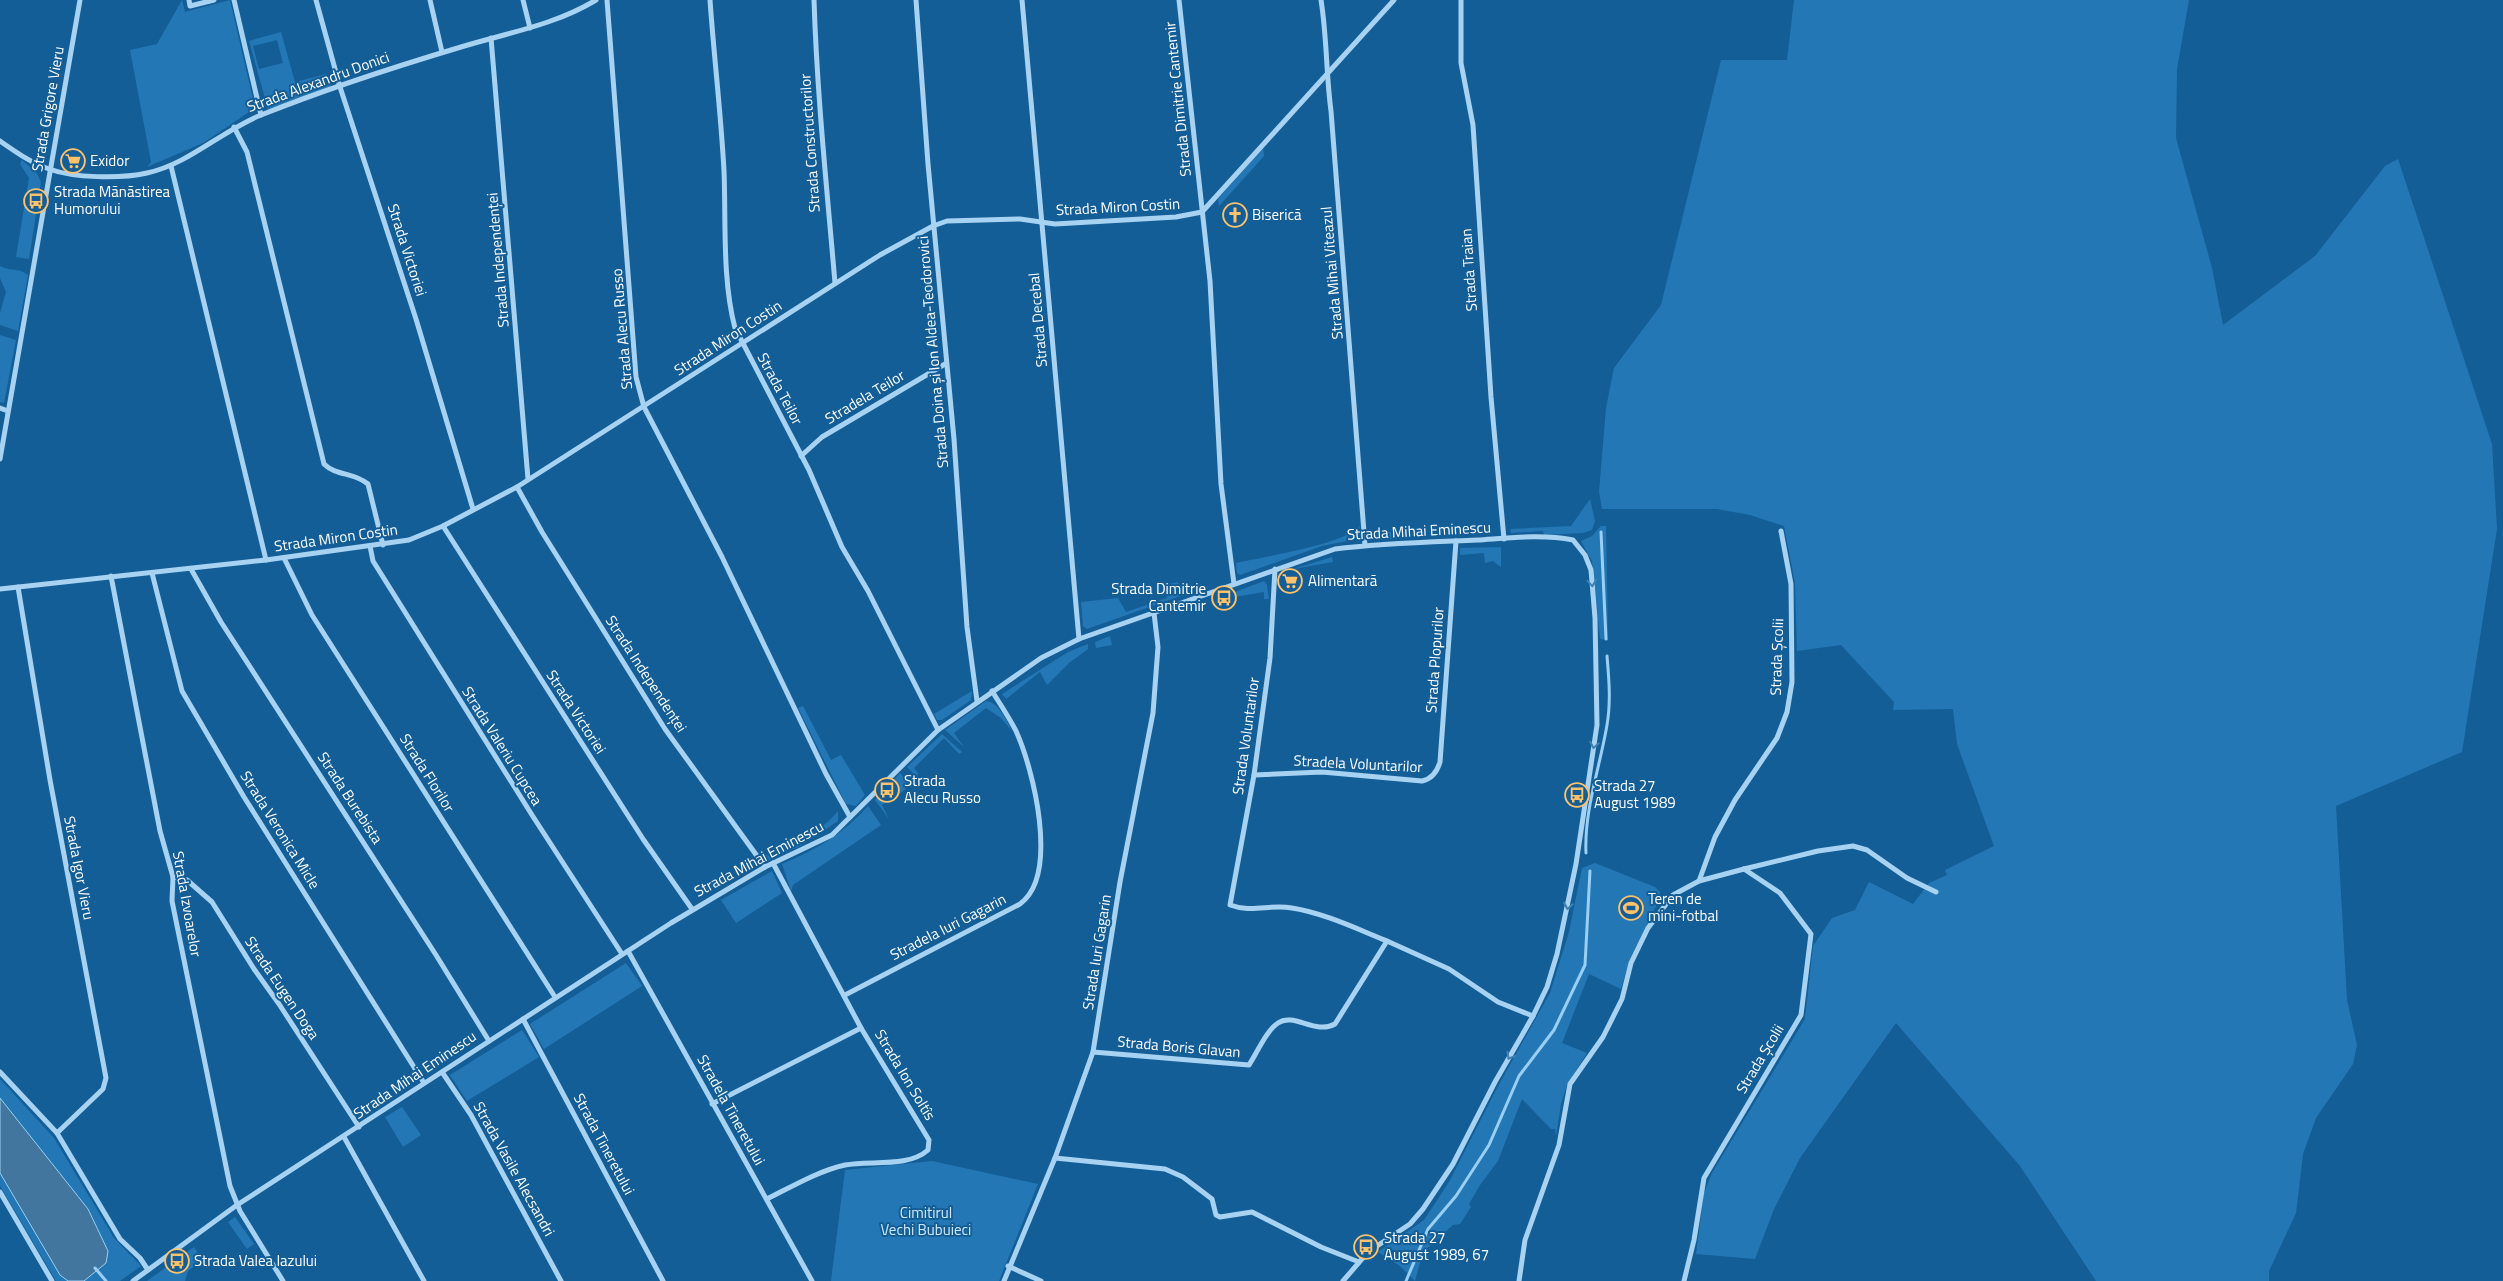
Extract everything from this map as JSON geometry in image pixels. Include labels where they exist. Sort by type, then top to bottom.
[{"type":"street","name":"Strada Grigore Vieru","points":[[0,459],[80,0]]},
{"type":"street","points":[[189,0],[190,6],[214,0]]},
{"type":"street","points":[[234,0],[260,115]]},
{"type":"street","name":"Strada Victoriei","points":[[316,0],[340,87],[416,319],[473,509]]},
{"type":"street","points":[[430,0],[442,52]]},
{"type":"street","points":[[523,0],[530,28]]},
{"type":"street","name":"Strada Alexandru Donici","points":[[50,170],[74,174],[108,176],[146,174],[171,166],[197,152],[234,127],[260,115],[379,71],[553,21],[596,0]]},
{"type":"street","name":"Strada Alecu Russo","points":[[608,0],[636,377],[644,407],[722,557],[822,765],[850,817]]},
{"type":"street","name":"Strada Teilor","points":[[710,0],[724,175],[731,312],[742,344],[801,456],[842,547],[868,591],[938,730]]},
{"type":"street","name":"Strada Constructorilor","points":[[814,0],[819,108],[834,283]]},
{"type":"street","name":"Strada Doina și Ion Aldea-Teodorovici","points":[[916,0],[933,226],[945,364],[954,439],[967,628],[977,701]]},
{"type":"street","name":"Strada Decebal","points":[[1022,0],[1079,639]]},
{"type":"street","name":"Strada Dimitrie Cantemir","points":[[1179,0],[1210,281],[1221,484],[1234,584]]},
{"type":"street","name":"Strada Mihai Viteazul","points":[[1320,0],[1325,27],[1326,75],[1331,111],[1365,545]]},
{"type":"street","name":"Strada Miron Costin","points":[[0,589],[284,558],[408,540],[443,526],[517,487],[742,344],[834,283],[933,226],[948,221],[987,219],[1055,224],[1167,218],[1191,216],[1202,212],[1394,0]]},
{"type":"street","name":"Strada Traian","points":[[1461,0],[1461,63],[1473,126],[1490,388],[1504,538]]},
{"type":"street","name":"Strada Independenței","points":[[491,38],[528,479]]},
{"type":"street","points":[[234,127],[247,152],[324,464],[331,471],[360,477],[368,484],[383,545]]},
{"type":"street","points":[[0,141],[33,162],[50,170]]},
{"type":"street","points":[[171,166],[266,560]]},
{"type":"street","name":"Stradela Teilor","points":[[801,456],[822,438],[945,364]]},
{"type":"street","points":[[0,408],[8,411]]},
{"type":"street","name":"Strada Independenței","points":[[517,487],[542,532],[665,729],[765,867]]},
{"type":"street","name":"Strada Victoriei","points":[[443,526],[643,839],[692,909]]},
{"type":"street","name":"Strada Școlii","points":[[1699,881],[1715,837],[1735,800],[1777,738],[1787,712],[1792,682],[1791,584],[1781,531]]},
{"type":"street","name":"Strada Mihai Eminescu","points":[[133,1281],[237,1205],[692,909],[765,867],[821,842],[850,817],[938,730],[977,701],[1042,658],[1079,639],[1335,549],[1365,545],[1456,540],[1554,537],[1574,540],[1586,555],[1591,570],[1595,618],[1598,725],[1565,925],[1547,987],[1533,1016]]},
{"type":"street","name":"Strada Plopurilor","points":[[1430,779],[1438,769],[1440,762],[1456,540]]},
{"type":"street","name":"Strada Valeriu Cupcea","points":[[370,546],[373,561],[437,665],[622,954]]},
{"type":"street","name":"Strada Florilor","points":[[284,558],[312,615],[556,997]]},
{"type":"street","name":"Strada Burebista","points":[[191,569],[221,622],[436,955],[489,1041]]},
{"type":"street","name":"Strada Voluntarilor","points":[[1274,569],[1270,658],[1254,775],[1230,905],[1242,909],[1291,907],[1336,921],[1387,941]]},
{"type":"street","name":"Strada Veronica Micle","points":[[152,573],[182,691],[244,797],[424,1083]]},
{"type":"street","name":"Strada Izvoarelor","points":[[111,576],[160,831],[173,877],[172,901],[224,1166],[237,1205],[283,1281]]},
{"type":"street","name":"Strada Igor Vieru","points":[[18,588],[50,780],[106,1078],[103,1089],[57,1133]]},
{"type":"street","name":"Strada Iuri Gagarin","points":[[1004,1281],[1008,1266],[1055,1158],[1093,1052],[1120,882],[1153,713],[1158,646],[1154,613]]},
{"type":"street","name":"Stradela Iuri Gagarin","points":[[845,996],[1020,904],[1031,890],[1040,855],[1037,800],[1032,776],[1016,731],[992,691]]},
{"type":"street","name":"Stradela Voluntarilor","points":[[1254,775],[1322,772],[1422,781],[1430,779]]},
{"type":"street","points":[[1519,1281],[1525,1240],[1559,1145],[1570,1084],[1607,1029],[1622,999],[1631,963],[1648,928],[1673,895],[1699,881],[1818,851],[1853,846],[1867,850],[1908,878],[1936,892]]},
{"type":"street","name":"Strada Ion Soltîs","points":[[766,1199],[806,1179],[845,1165],[902,1160],[922,1155],[928,1150],[929,1140],[862,1028],[813,940],[774,863]]},
{"type":"street","name":"Strada Școlii","points":[[1684,1281],[1694,1240],[1704,1178],[1801,1015],[1811,934],[1780,893],[1744,869]]},
{"type":"street","name":"Strada Eugen Doga","points":[[173,877],[187,880],[212,902],[359,1127]]},
{"type":"street","points":[[1343,1281],[1368,1252],[1410,1224],[1423,1209],[1453,1164],[1495,1082],[1533,1016],[1498,1002],[1449,969],[1387,941]]},
{"type":"street","name":"Strada Boris Glavan","points":[[1093,1052],[1249,1066],[1272,1028],[1279,1022],[1287,1020],[1316,1028],[1328,1028],[1335,1024],[1387,941]]},
{"type":"street","name":"Stradela Tineretului","points":[[628,951],[812,1281]]},
{"type":"street","name":"Strada Tineretului","points":[[523,1019],[663,1281]]},
{"type":"street","points":[[712,1104],[862,1028]]},
{"type":"street","points":[[0,1072],[57,1133],[120,1239],[140,1258],[148,1270]]},
{"type":"street","name":"Strada Vasile Alecsandri","points":[[442,1072],[470,1115],[561,1281]]},
{"type":"street","points":[[344,1137],[424,1281]]},
{"type":"street","points":[[1055,1158],[1165,1169],[1183,1177],[1212,1199],[1216,1215],[1220,1218],[1252,1212],[1321,1247],[1359,1262]]},
{"type":"street","points":[[0,1192],[52,1281]]},
{"type":"street","points":[[1008,1266],[1041,1281]]},
{"type":"green space","points":[[182,0],[185,12],[230,0],[255,108],[203,143],[147,167],[151,162],[130,50],[157,44]]},
{"type":"green space","points":[[1794,0],[2189,0],[2177,69],[2176,138],[2212,268],[2223,325],[2315,256],[2385,166],[2398,159],[2492,444],[2497,529],[2462,752],[2336,806],[2347,1000],[2357,1045],[2353,1064],[2316,1118],[2303,1154],[2296,1213],[2269,1271],[2269,1281],[2096,1281],[2020,1166],[1896,1023],[1800,1158],[1774,1209],[1755,1259],[1696,1254],[1704,1193],[1712,1173],[1805,1019],[1813,946],[1832,918],[1855,910],[1869,882],[1913,904],[1929,883],[1947,875],[1945,870],[1994,846],[1957,744],[1953,709],[1893,710],[1894,702],[1841,645],[1797,651],[1795,583],[1784,526],[1750,515],[1717,509],[1602,509],[1599,492],[1606,408],[1614,368],[1661,305],[1721,60],[1787,60]]},
{"type":"green space","points":[[281,32],[295,82],[326,74],[331,86],[268,109],[249,41]],"holes":[[[277,40],[283,63],[259,69],[253,46]]]},
{"type":"green space","points":[[1263,148],[1264,156],[1219,206],[1218,199]]},
{"type":"green space","points":[[22,160],[36,172],[41,182],[29,259],[16,257],[29,178],[20,164]]},
{"type":"green space","points":[[0,266],[21,271],[28,275],[18,331],[0,325],[0,313],[6,292],[0,278]]},
{"type":"green space","points":[[0,335],[16,340],[4,403],[0,402]]},
{"type":"green space","points":[[1590,499],[1595,521],[1592,530],[1583,533],[1544,535],[1543,531],[1511,533],[1510,529],[1571,526]]},
{"type":"green space","points":[[1360,526],[1357,539],[1322,546],[1240,575],[1237,573],[1236,563],[1338,539],[1352,533]]},
{"type":"green space","points":[[1601,526],[1606,526],[1608,640],[1600,639],[1592,561],[1581,541],[1592,536]]},
{"type":"green space","points":[[1369,532],[1393,532],[1393,539],[1372,539]]},
{"type":"green space","points":[[1501,547],[1501,567],[1493,561],[1485,563],[1484,553],[1460,555],[1460,548]]},
{"type":"green space","points":[[1332,557],[1333,562],[1293,569]]},
{"type":"green space","points":[[1223,581],[1087,629],[1083,626],[1081,602],[1118,598],[1126,612],[1167,598],[1165,585],[1178,582],[1182,595]]},
{"type":"green space","points":[[1264,581],[1267,585],[1269,599],[1264,599],[1264,592],[1211,601]]},
{"type":"green space","points":[[1110,636],[1112,645],[1096,648],[1095,642]]},
{"type":"green space","points":[[1088,644],[1088,649],[1069,663],[1047,685],[1040,672],[1006,699],[1002,694],[1068,652]]},
{"type":"green space","points":[[972,691],[971,700],[942,720],[937,720],[934,714]]},
{"type":"green space","points":[[986,701],[991,702],[999,709],[1013,732],[1001,718],[986,708],[954,733],[964,747],[945,730]]},
{"type":"green space","points":[[803,706],[831,760],[841,755],[865,795],[856,806],[846,804],[798,708]]},
{"type":"green space","points":[[942,734],[962,752],[959,754],[944,738],[914,768],[918,773],[917,777],[907,767]]},
{"type":"green space","points":[[900,773],[909,783],[905,785],[906,789],[882,805],[889,819],[875,800]]},
{"type":"green space","points":[[868,806],[881,825],[793,885],[791,891],[782,864],[806,853],[839,833]]},
{"type":"green space","points":[[838,811],[838,821],[800,846],[769,860],[762,856],[781,851],[803,840],[824,825]]},
{"type":"green space","points":[[1595,863],[1655,887],[1660,892],[1660,898],[1629,962],[1621,989],[1589,974],[1562,1043],[1587,1053],[1567,1085],[1561,1104],[1556,1136],[1555,1129],[1551,1129],[1522,1099],[1498,1161],[1480,1185],[1469,1204],[1471,1207],[1460,1224],[1453,1225],[1423,1252],[1415,1281],[1400,1266],[1378,1252],[1424,1220],[1449,1182],[1496,1090],[1550,993],[1569,932],[1582,868]]},
{"type":"green space","points":[[772,871],[782,893],[736,923],[721,900]]},
{"type":"green space","points":[[626,963],[642,986],[544,1049],[530,1024]]},
{"type":"green space","points":[[522,1030],[539,1057],[467,1101],[450,1075]]},
{"type":"green space","points":[[0,1079],[54,1138],[114,1238],[141,1266],[120,1281],[56,1281],[0,1186]]},
{"type":"green space","points":[[402,1107],[421,1135],[403,1147],[385,1117]]},
{"type":"green space","name":"Cimitirul Vechi Bubuieci","points":[[932,1161],[1038,1184],[999,1281],[831,1281],[845,1170]]},
{"type":"green space","points":[[235,1217],[254,1244],[247,1249],[228,1222]]},
{"type":"green space","points":[[194,1247],[203,1260],[188,1271],[185,1281],[147,1281]]},
{"type":"shaded area","points":[[0,1098],[88,1209],[108,1251],[106,1263],[84,1281],[68,1281],[60,1275],[0,1173]]},
{"type":"waterway","points":[[1601,532],[1606,639]]},
{"type":"waterway","points":[[1586,853],[1587,821],[1609,708],[1607,656]]},
{"type":"waterway","points":[[1406,1281],[1428,1229],[1456,1196],[1489,1145],[1519,1076],[1554,1030],[1585,965],[1590,871]]},
{"type":"waterway","points":[[95,1268],[106,1281]]},
{"type":"place","name":"Exidor","points":[[73,161]]},
{"type":"place","name":"Strada Mănăstirea Humorului","points":[[36,201]]},
{"type":"place","name":"Biserică","points":[[1235,215]]},
{"type":"place","name":"Alimentară","points":[[1290,581]]},
{"type":"place","name":"Strada Dimitrie Cantemir","points":[[1224,598]]},
{"type":"place","name":"Strada Alecu Russo","points":[[887,790]]},
{"type":"place","name":"Strada 27 August 1989","points":[[1577,795]]},
{"type":"place","name":"Teren de mini-fotbal","points":[[1631,908]]},
{"type":"place","name":"Strada 27 August 1989, 67","points":[[1366,1247]]},
{"type":"place","name":"Strada Valea Iazului","points":[[177,1261]]}]
